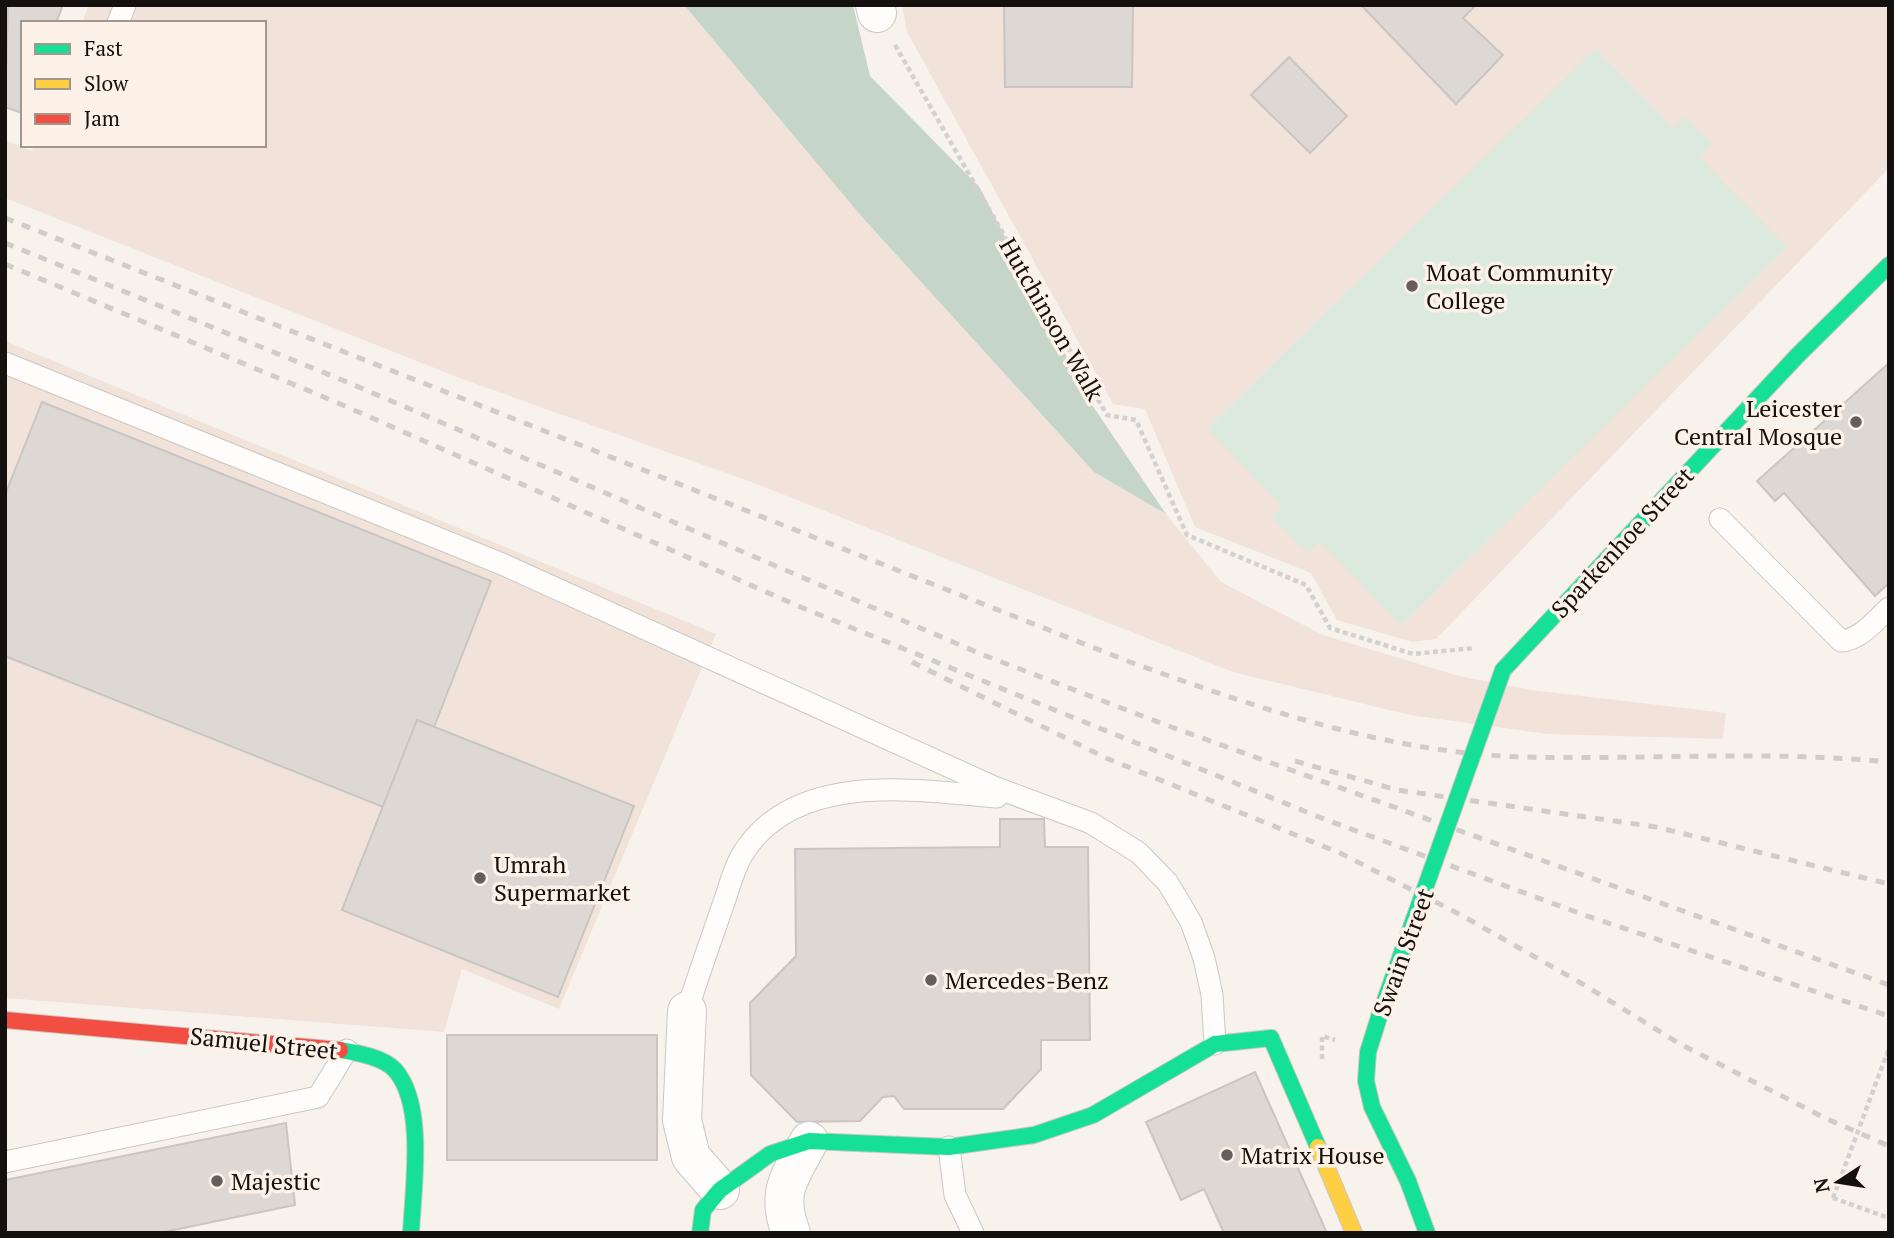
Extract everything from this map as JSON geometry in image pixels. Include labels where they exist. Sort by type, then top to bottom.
[{"type":"street","name":"Sparkenhoe Street","points":[[1503,670],[1797,356],[1889,265]]},
{"type":"street","name":"Swain Street","points":[[1427,1233],[1408,1181],[1372,1107],[1366,1081],[1368,1052],[1503,670]]},
{"type":"street","points":[[687,1011],[682,1120],[691,1157],[720,1190]]},
{"type":"street","name":"Samuel Street","points":[[5,1020],[347,1050],[393,1068],[410,1096],[411,1233]]},
{"type":"street","points":[[700,1233],[703,1210],[720,1190],[770,1154],[809,1141],[949,1147],[1034,1135],[1093,1115],[1215,1044],[1271,1038],[1354,1233]]},
{"type":"street","points":[[791,1233],[782,1211],[784,1187],[809,1141]]},
{"type":"lane","points":[[5,363],[502,564],[994,787],[1091,823],[1139,853],[1168,883],[1191,922],[1204,958],[1212,995],[1215,1044]]},
{"type":"lane","points":[[1720,519],[1841,641],[1859,635],[1889,608]]},
{"type":"lane","points":[[687,1011],[741,856],[759,832],[783,814],[816,800],[892,788],[997,797],[994,787]]},
{"type":"lane","points":[[5,1162],[318,1097],[347,1050]]},
{"type":"lane","points":[[949,1147],[955,1195],[973,1233]]},
{"type":"path","name":"Hutchinson Walk","points":[[876,9],[1107,415],[1136,420],[1187,535],[1306,585],[1330,628],[1413,653],[1527,643]]},
{"type":"path","points":[[1888,1052],[1833,1198],[1889,1218]]},
{"type":"shaded area","points":[[89,5],[684,5],[862,217],[1094,472],[1166,514],[1221,582],[1323,635],[1459,676],[1531,690],[1726,713],[1723,739],[1547,734],[1410,715],[1233,672],[754,483],[462,379],[5,198],[5,140],[32,151],[33,147],[266,147],[266,21],[83,21]]},
{"type":"shaded area","name":"Moat Community College","points":[[902,5],[1889,5],[1889,168],[1436,639],[1412,642],[1337,620],[1311,573],[1195,527],[1145,409],[1113,404],[907,32]]},
{"type":"shaded area","points":[[1595,49],[1673,128],[1685,117],[1712,144],[1699,157],[1787,247],[1401,625],[1320,542],[1308,553],[1272,517],[1282,506],[1207,429]]},
{"type":"shaded area","points":[[5,341],[716,634],[559,1009],[462,969],[444,1032],[5,998]]},
{"type":"green space","points":[[684,5],[853,5],[870,76],[980,188],[1088,399],[1166,514],[1094,472],[862,217]]},
{"type":"building","points":[[8,5],[63,5],[57,21],[21,21],[21,113],[5,107]]},
{"type":"building","points":[[1004,5],[1133,5],[1132,87],[1005,87]]},
{"type":"building","points":[[1361,5],[1476,5],[1463,18],[1503,55],[1456,104]]},
{"type":"building","points":[[1289,57],[1347,116],[1310,153],[1251,95]]},
{"type":"building","name":"Leicester Central Mosque","points":[[1889,363],[1889,583],[1875,596],[1784,493],[1775,501],[1757,481]]},
{"type":"building","points":[[42,402],[491,581],[434,727],[417,720],[383,807],[5,656],[5,495]]},
{"type":"building","name":"Umrah Supermarket","points":[[417,720],[634,806],[558,997],[342,910]]},
{"type":"building","name":"Mercedes-Benz","points":[[1000,819],[1044,819],[1045,847],[1088,847],[1090,1040],[1041,1040],[1041,1069],[1003,1109],[904,1109],[894,1096],[883,1097],[860,1121],[797,1122],[751,1075],[750,1003],[796,956],[795,849],[1000,847]]},
{"type":"building","points":[[447,1035],[657,1035],[657,1160],[447,1160]]},
{"type":"building","name":"Matrix House","points":[[1255,1072],[1327,1233],[1224,1233],[1204,1189],[1181,1200],[1146,1122]]},
{"type":"building","points":[[286,1123],[295,1205],[159,1233],[5,1233],[5,1180]]},
{"type":"railway","points":[[5,218],[1130,662],[1275,711],[1373,737],[1473,754],[1570,758],[1798,757],[1889,762]]},
{"type":"railway","points":[[5,243],[347,382],[981,654],[1163,724],[1889,985]]},
{"type":"railway","points":[[5,264],[338,403],[798,606],[1324,819],[1587,916],[1889,1016]]},
{"type":"railway","points":[[912,662],[1106,758],[1340,853],[1461,915],[1581,983],[1680,1044],[1825,1118],[1889,1146]]},
{"type":"railway","points":[[1295,761],[1397,790],[1656,827],[1889,884]]},
{"type":"traffic: fast","points":[[1503,670],[1797,356],[1889,265]]},
{"type":"traffic: fast","points":[[1379,1017],[1503,670]]},
{"type":"traffic: fast","points":[[1379,1017],[1368,1052],[1366,1081],[1372,1107],[1408,1181],[1427,1233]]},
{"type":"traffic: fast","points":[[700,1233],[703,1210],[720,1190],[770,1154],[809,1141],[949,1147],[1034,1135],[1093,1115],[1215,1044],[1271,1038],[1318,1147]]},
{"type":"traffic: fast","points":[[340,1050],[384,1062],[395,1070],[405,1085],[411,1104],[415,1148],[411,1233]]},
{"type":"traffic: slow","points":[[1318,1147],[1354,1233]]},
{"type":"traffic: jam","points":[[5,1020],[340,1050]]},
{"type":"place","name":"Moat Community College","points":[[1412,286]]},
{"type":"place","name":"Leicester Central Mosque","points":[[1856,422]]},
{"type":"place","name":"Umrah Supermarket","points":[[480,878]]},
{"type":"place","name":"Mercedes-Benz","points":[[931,980]]},
{"type":"place","name":"Matrix House","points":[[1227,1155]]},
{"type":"place","name":"Majestic","points":[[217,1181]]}]
